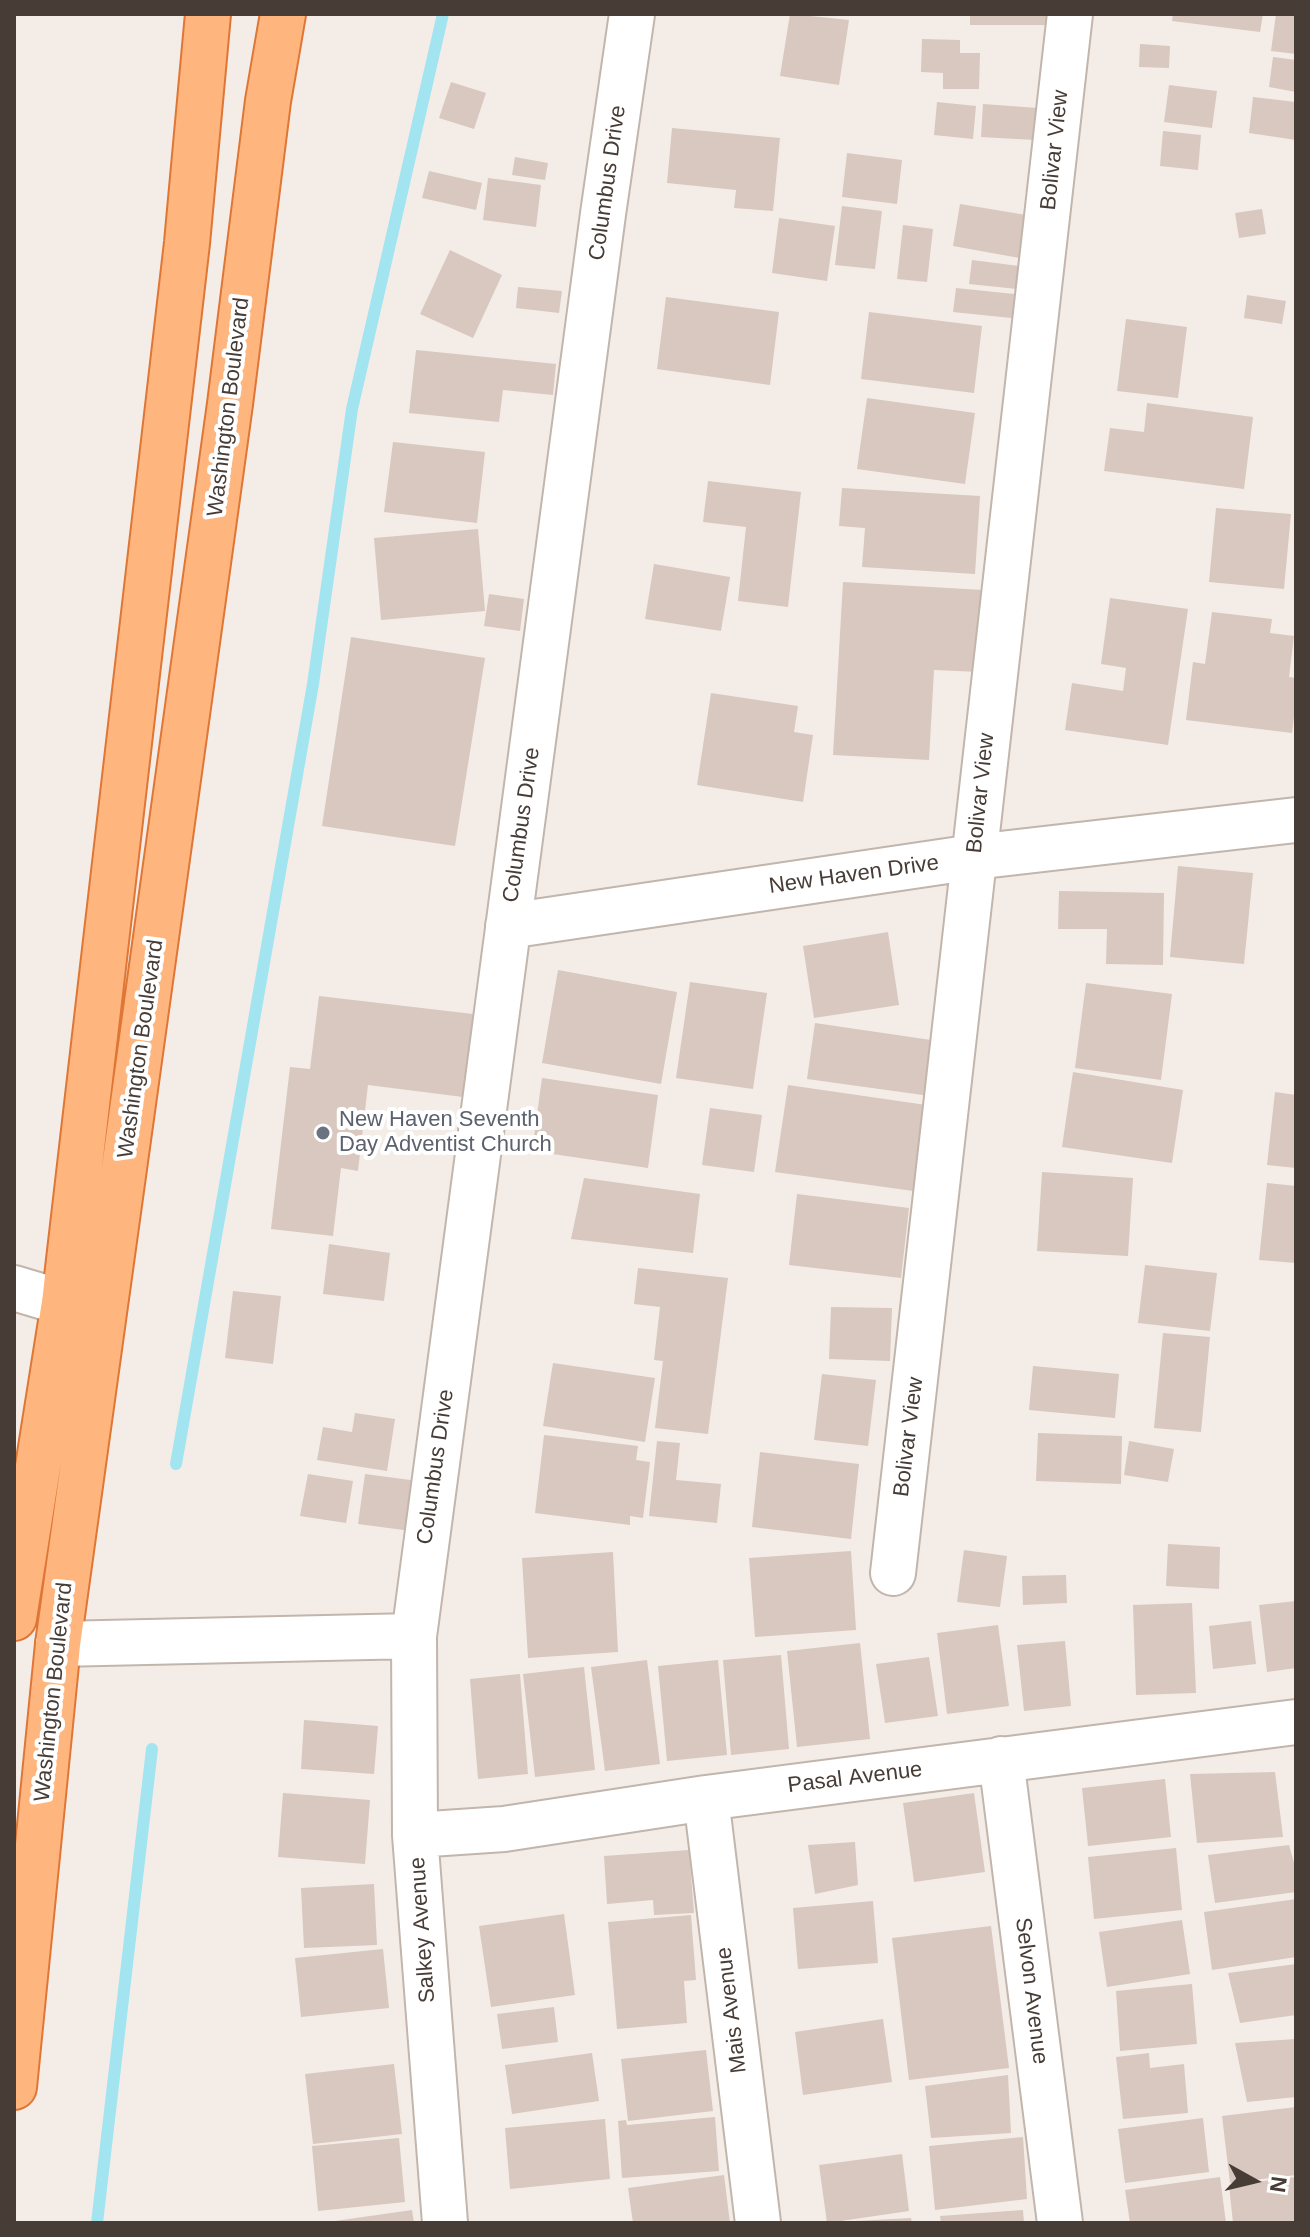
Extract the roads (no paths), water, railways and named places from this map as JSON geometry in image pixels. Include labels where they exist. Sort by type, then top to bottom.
[{"type":"highway","name":"Washington Boulevard","points":[[14,1618],[64,1303],[187,243],[208,14]]},
{"type":"highway","name":"Washington Boulevard","points":[[14,2087],[58,1644],[226,435],[268,101],[283,14]]},
{"type":"street","name":"Columbus Drive","points":[[414,1636],[600,229],[632,14]]},
{"type":"street","name":"Bolivar View","points":[[893,1573],[1070,14]]},
{"type":"street","name":"New Haven Drive","points":[[508,926],[974,857],[1296,820]]},
{"type":"street","points":[[14,1288],[64,1303]]},
{"type":"street","points":[[58,1644],[414,1636]]},
{"type":"street","name":"Salkey Avenue","points":[[414,1636],[415,1835],[445,2223]]},
{"type":"street","name":"Pasal Avenue","points":[[415,1835],[504,1829],[706,1798],[1296,1722]]},
{"type":"street","name":"Selvon Avenue","points":[[1001,1759],[1060,2223]]},
{"type":"street","name":"Mais Avenue","points":[[706,1798],[758,2223]]},
{"type":"waterway","points":[[176,1464],[313,684],[352,409],[443,14]]},
{"type":"waterway","points":[[97,2223],[152,1749]]},
{"type":"place","name":"New Haven Seventh Day Adventist Church","points":[[323,1133]]}]
